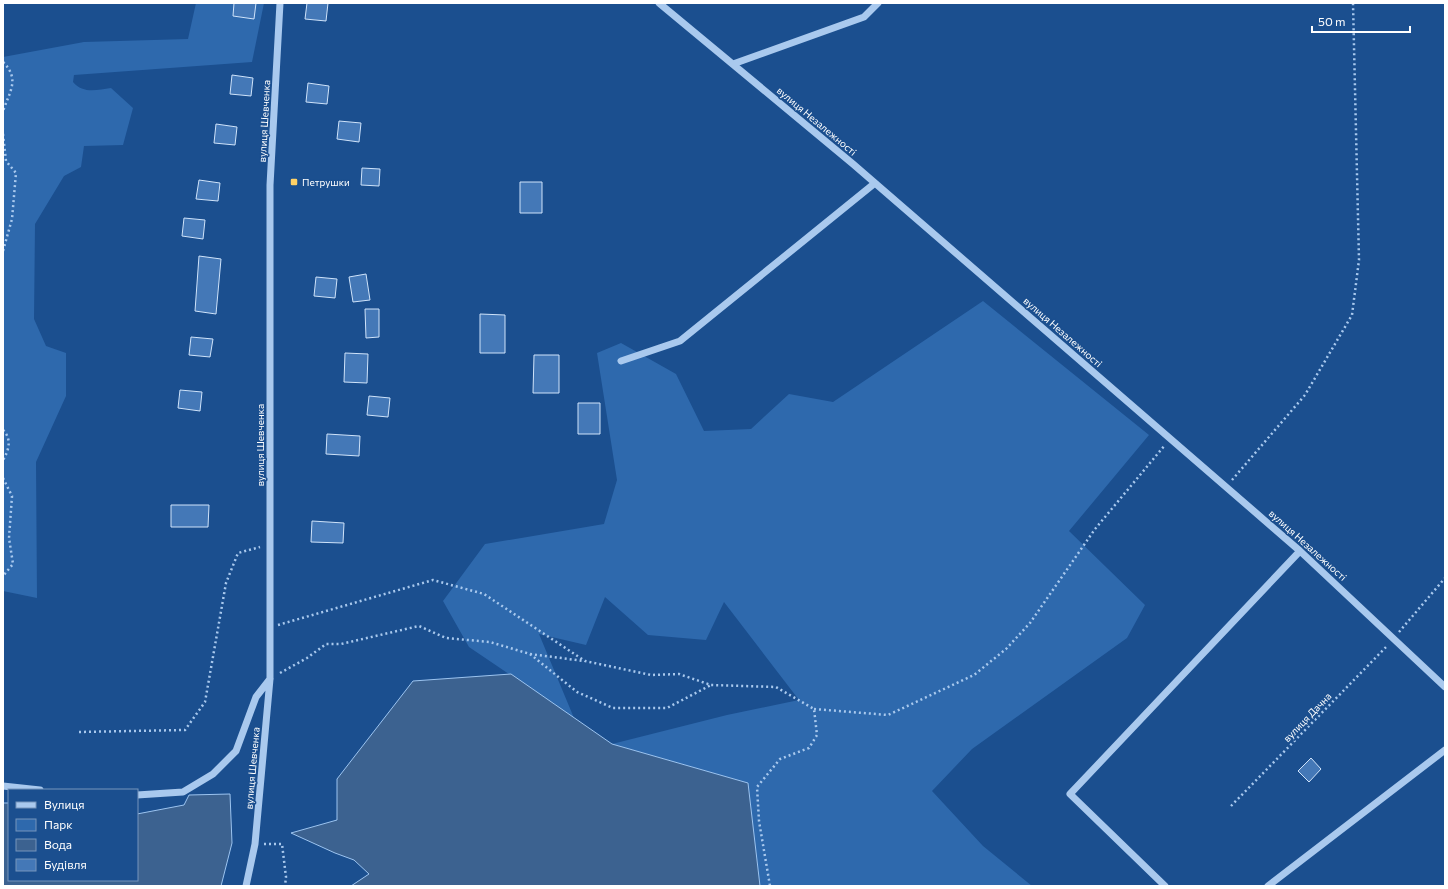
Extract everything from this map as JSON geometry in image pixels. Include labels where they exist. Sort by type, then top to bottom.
[{"type":"street","name":"вулиця Шевченка","points":[[246,886],[255,844],[270,678],[270,185],[280,3]]},
{"type":"street","name":"вулиця Незалежності","points":[[659,3],[875,183],[1171,438],[1300,551],[1445,687]]},
{"type":"street","points":[[733,64],[864,17],[878,3]]},
{"type":"street","points":[[621,362],[680,341],[875,183]]},
{"type":"street","points":[[1165,886],[1070,794],[1300,551]]},
{"type":"street","points":[[138,796],[183,792],[213,774],[236,751],[256,697],[270,678]]},
{"type":"street","points":[[1268,886],[1445,750]]},
{"type":"street","points":[[3,786],[31,789]]},
{"type":"path","points":[[1226,486],[1305,395],[1352,315],[1360,260],[1353,3]]},
{"type":"path","points":[[3,62],[11,70],[14,81],[3,111]]},
{"type":"path","points":[[3,134],[6,161],[16,173],[12,219],[3,251]]},
{"type":"path","points":[[3,430],[8,435],[9,450],[3,460]]},
{"type":"path","points":[[270,678],[307,658],[326,644],[341,644],[419,626],[446,638],[490,642],[530,654],[585,661],[651,674],[679,674],[711,685],[776,687],[814,709],[888,715],[974,675],[1006,649],[1030,622],[1094,529],[1171,438]]},
{"type":"path","points":[[3,478],[12,496],[9,538],[13,564],[3,576]]},
{"type":"path","points":[[79,732],[185,730],[205,702],[226,584],[238,553],[270,545]]},
{"type":"path","name":"вулиця Дачна","points":[[1231,806],[1394,638],[1445,578]]},
{"type":"path","points":[[270,627],[433,580],[484,594],[585,661]]},
{"type":"path","points":[[530,654],[578,692],[614,708],[667,708],[711,685]]},
{"type":"path","points":[[770,886],[759,820],[757,787],[780,758],[809,748],[817,735],[814,709]]},
{"type":"path","points":[[255,844],[282,844],[286,877],[285,886]]},
{"type":"green space","points":[[196,3],[264,3],[252,62],[74,75],[73,82],[77,86],[86,90],[111,88],[133,108],[123,145],[84,146],[81,167],[64,176],[35,224],[34,319],[46,346],[66,353],[66,396],[36,462],[37,598],[3,591],[3,57],[84,42],[188,39]]},
{"type":"green space","points":[[983,301],[1149,435],[1069,531],[1145,605],[1127,638],[972,749],[932,791],[983,846],[1032,886],[760,886],[748,783],[612,744],[727,715],[799,700],[724,602],[706,640],[648,635],[605,597],[586,645],[539,634],[574,718],[469,647],[443,601],[485,544],[604,524],[617,480],[597,353],[621,343],[676,374],[704,431],[751,429],[789,394],[833,402]]},
{"type":"water","points":[[511,674],[612,744],[748,783],[760,886],[351,886],[369,874],[354,860],[291,833],[337,820],[337,779],[413,681]]},
{"type":"water","points":[[230,794],[232,843],[221,886],[3,886],[3,803],[8,803],[8,881],[138,881],[138,814],[184,805],[189,795]]},
{"type":"building","points":[[234,3],[256,3],[254,19],[233,16]]},
{"type":"building","points":[[307,3],[328,3],[326,21],[305,19]]},
{"type":"building","points":[[232,75],[253,78],[251,96],[230,94]]},
{"type":"building","points":[[308,83],[329,86],[327,104],[306,102]]},
{"type":"building","points":[[339,121],[361,123],[359,142],[337,139]]},
{"type":"building","points":[[216,124],[237,127],[235,145],[214,143]]},
{"type":"building","points":[[362,168],[380,169],[379,186],[361,185]]},
{"type":"building","points":[[199,180],[220,183],[218,201],[196,199]]},
{"type":"building","points":[[520,182],[542,182],[542,213],[520,213]]},
{"type":"building","points":[[184,218],[205,220],[203,239],[182,236]]},
{"type":"building","points":[[199,256],[221,259],[216,314],[195,311]]},
{"type":"building","points":[[366,274],[370,300],[353,302],[349,277]]},
{"type":"building","points":[[316,277],[337,279],[335,298],[314,296]]},
{"type":"building","points":[[365,309],[379,309],[379,337],[366,338]]},
{"type":"building","points":[[480,314],[505,315],[505,353],[480,353]]},
{"type":"building","points":[[191,337],[213,339],[210,357],[189,355]]},
{"type":"building","points":[[345,353],[368,354],[367,383],[344,382]]},
{"type":"building","points":[[534,355],[559,355],[559,393],[533,393]]},
{"type":"building","points":[[180,390],[202,392],[200,411],[178,408]]},
{"type":"building","points":[[369,396],[390,398],[388,417],[367,415]]},
{"type":"building","points":[[578,403],[600,403],[600,434],[578,434]]},
{"type":"building","points":[[327,434],[360,436],[359,456],[326,454]]},
{"type":"building","points":[[171,505],[209,505],[208,527],[171,527]]},
{"type":"building","points":[[312,521],[344,523],[343,543],[311,542]]},
{"type":"building","points":[[1311,758],[1321,769],[1309,782],[1298,771]]},
{"type":"place","name":"Петрушки","points":[[294,182]]}]
